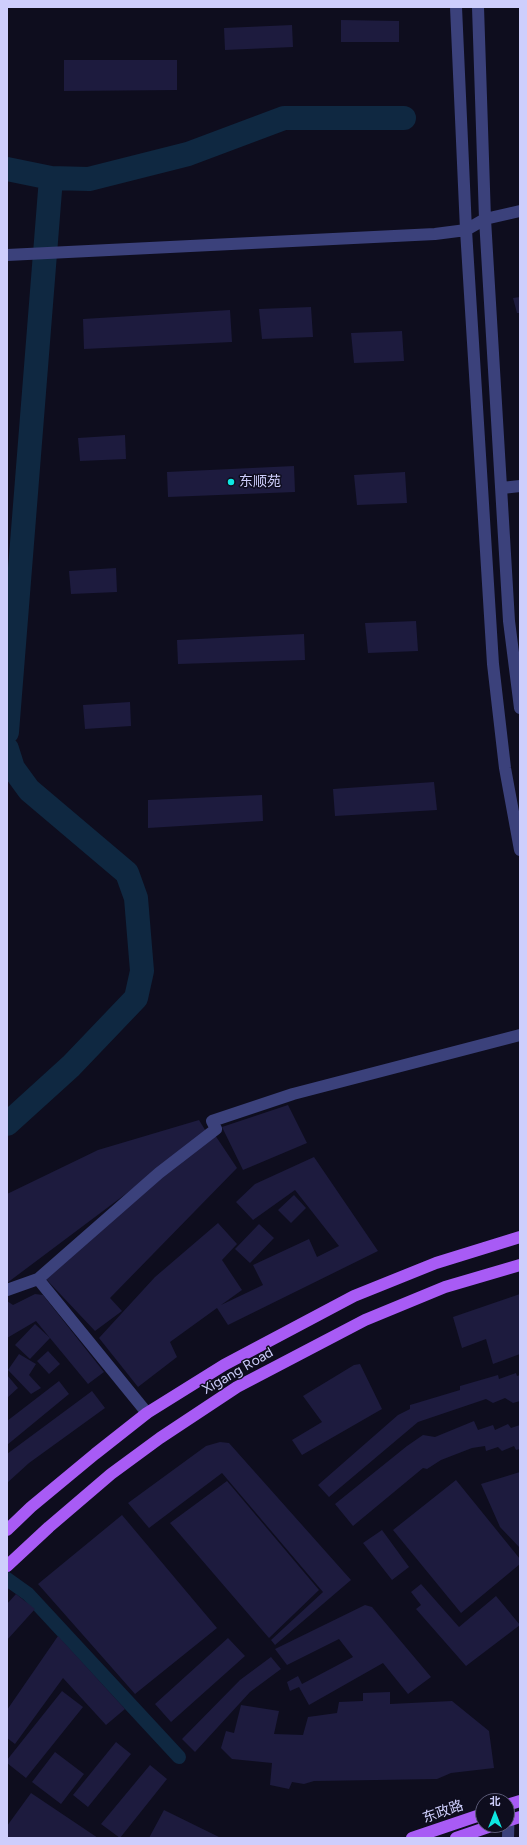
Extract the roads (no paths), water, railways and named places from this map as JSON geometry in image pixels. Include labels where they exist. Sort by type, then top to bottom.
[{"type":"main road","name":"Xigang Road","points":[[7,1530],[31,1507],[89,1458],[147,1413],[224,1365],[354,1296],[436,1263],[520,1237]]},
{"type":"main road","name":"Xigang Road","points":[[7,1566],[49,1527],[111,1474],[172,1429],[237,1387],[365,1320],[445,1287],[520,1265]]},
{"type":"main road","name":"东政路","points":[[412,1838],[475,1817]]},
{"type":"main road","name":"东政路","points":[[456,1838],[475,1832]]},
{"type":"street","points":[[456,7],[466,230],[493,664],[505,768],[520,850]]},
{"type":"street","points":[[478,7],[485,219],[509,621],[520,708]]},
{"type":"street","points":[[7,255],[435,234],[466,230],[485,219],[520,211]]},
{"type":"street","points":[[502,488],[520,486]]},
{"type":"street","points":[[7,1290],[38,1279],[159,1173],[216,1129],[212,1121],[293,1094],[520,1035]]},
{"type":"street","points":[[38,1279],[147,1413]]},
{"type":"waterway","points":[[7,169],[51,178],[89,179],[188,154],[284,118],[404,118]]},
{"type":"waterway","points":[[7,732],[51,178]]},
{"type":"waterway","points":[[7,749],[13,768],[29,790],[127,873],[136,898],[142,971],[136,998],[71,1066],[7,1124]]},
{"type":"waterway","points":[[7,1579],[28,1594],[179,1757]]},
{"type":"place","name":"东顺苑","points":[[231,482]]}]
